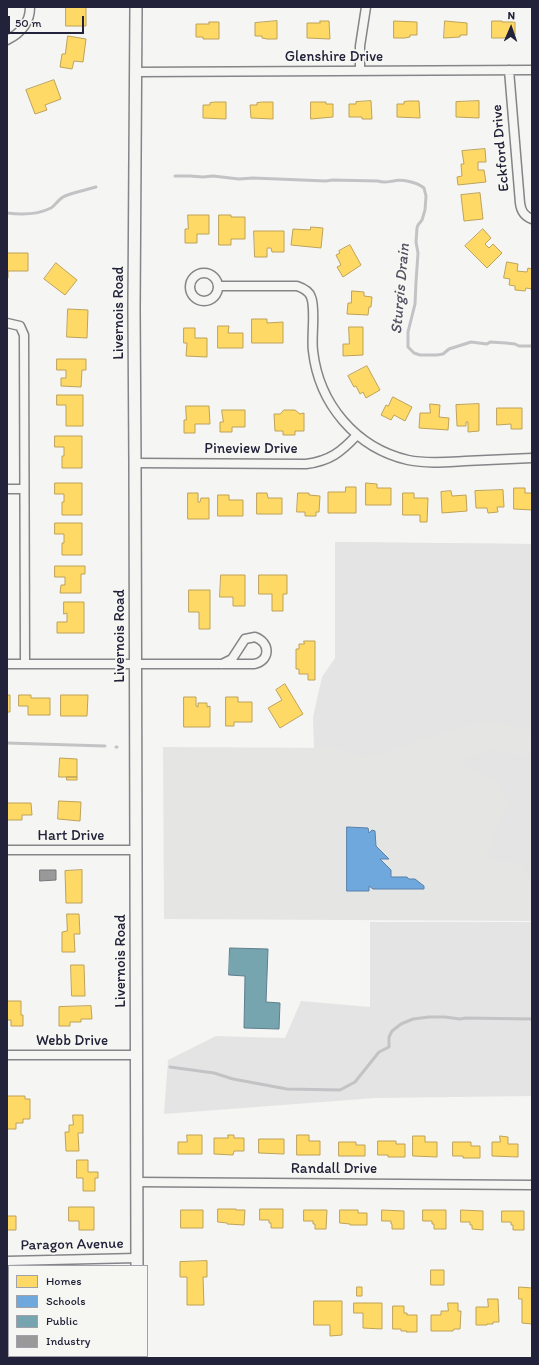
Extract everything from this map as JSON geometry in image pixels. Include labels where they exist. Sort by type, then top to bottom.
[{"type":"main road","name":"Livernois Road","points":[[136,7],[134,309],[137,1262]]},
{"type":"street","points":[[7,40],[24,27],[29,17],[30,7]]},
{"type":"street","points":[[360,70],[361,39],[366,7]]},
{"type":"street","name":"Eckford Drive","points":[[509,70],[520,203],[523,212],[526,216],[532,219]]},
{"type":"street","name":"Glenshire Drive","points":[[136,72],[532,70]]},
{"type":"street","points":[[218,286],[297,286],[307,291],[311,296],[312,302],[313,351],[319,380],[331,405],[337,413],[357,435],[365,441],[401,458],[418,462],[442,463],[532,458]]},
{"type":"street","points":[[7,323],[20,326],[24,335],[25,664]]},
{"type":"street","name":"Pineview Drive","points":[[135,463],[306,464],[318,462],[336,455],[357,435]]},
{"type":"street","points":[[7,489],[24,489]]},
{"type":"street","points":[[7,664],[135,665],[258,664],[266,656],[266,646],[256,637],[245,639],[232,659],[222,664]]},
{"type":"street","name":"Hart Drive","points":[[7,850],[135,850]]},
{"type":"street","name":"Webb Drive","points":[[7,1055],[136,1055]]},
{"type":"street","name":"Randall Drive","points":[[136,1182],[532,1185]]},
{"type":"street","name":"Paragon Avenue","points":[[7,1261],[137,1262]]},
{"type":"shaded area","points":[[335,542],[532,544],[532,921],[164,919],[163,747],[335,748]]},
{"type":"shaded area","points":[[335,542],[532,544],[532,730],[485,721],[414,742],[368,759],[335,748],[314,748],[313,717],[322,677],[335,658]]},
{"type":"shaded area","points":[[489,749],[532,757],[532,880],[519,863],[487,861],[497,829],[508,807],[500,784],[459,762]]},
{"type":"shaded area","points":[[370,922],[532,922],[532,1096],[375,1098],[164,1114],[168,1060],[216,1036],[285,1038],[301,1001],[370,1007]]},
{"type":"building: Homes","points":[[66,7],[86,7],[86,26],[66,26]]},
{"type":"building: Homes","points":[[277,21],[277,39],[267,39],[262,38],[262,36],[255,36],[255,23]]},
{"type":"building: Homes","points":[[320,21],[329,21],[330,39],[307,38],[307,23],[320,23]]},
{"type":"building: Homes","points":[[394,21],[417,22],[417,35],[410,35],[410,37],[405,38],[394,38]]},
{"type":"building: Homes","points":[[445,21],[467,23],[467,35],[444,38]]},
{"type":"building: Homes","points":[[492,21],[515,22],[515,35],[508,35],[508,37],[503,38],[492,38]]},
{"type":"building: Homes","points":[[209,22],[219,22],[219,39],[203,39],[203,37],[196,37],[196,24],[209,24]]},
{"type":"building: Homes","points":[[68,36],[86,39],[83,62],[74,61],[72,69],[60,67],[62,54],[65,54]]},
{"type":"building: Homes","points":[[54,80],[61,99],[45,105],[47,110],[35,114],[26,90]]},
{"type":"building: Homes","points":[[371,101],[372,119],[349,117],[349,104]]},
{"type":"building: Homes","points":[[419,101],[420,118],[397,117],[397,104],[404,104],[404,102]]},
{"type":"building: Homes","points":[[479,101],[479,118],[456,117],[456,102]]},
{"type":"building: Homes","points":[[226,102],[226,119],[203,118],[203,105],[210,105],[210,103]]},
{"type":"building: Homes","points":[[273,102],[273,119],[251,118],[250,105],[257,105],[257,103]]},
{"type":"building: Homes","points":[[311,102],[326,102],[326,104],[333,104],[333,117],[311,119]]},
{"type":"building: Homes","points":[[485,149],[486,162],[478,162],[478,170],[484,170],[486,182],[458,185],[457,177],[462,176],[461,164],[464,164],[462,151]]},
{"type":"building: Homes","points":[[480,193],[483,219],[464,221],[461,195]]},
{"type":"building: Homes","points":[[188,215],[209,215],[209,234],[197,234],[197,243],[185,243],[185,229],[188,229]]},
{"type":"building: Homes","points":[[219,215],[245,217],[245,239],[231,239],[231,245],[219,245]]},
{"type":"building: Homes","points":[[311,227],[323,228],[321,248],[291,245],[293,229],[310,230]]},
{"type":"building: Homes","points":[[483,229],[491,238],[485,244],[489,248],[493,244],[502,253],[487,268],[465,246]]},
{"type":"building: Homes","points":[[254,231],[284,231],[284,252],[272,252],[271,248],[267,248],[267,257],[255,257]]},
{"type":"building: Homes","points":[[350,245],[361,265],[343,277],[337,267],[341,265],[336,255],[340,253],[339,251]]},
{"type":"building: Homes","points":[[7,253],[28,253],[28,271],[8,271],[7,278]]},
{"type":"building: Homes","points":[[507,262],[518,264],[517,271],[527,272],[528,268],[532,269],[532,289],[526,288],[525,291],[515,290],[515,286],[509,285],[510,279],[504,278]]},
{"type":"building: Homes","points":[[56,263],[77,280],[65,295],[44,279]]},
{"type":"building: Homes","points":[[352,291],[364,292],[364,296],[372,297],[368,315],[347,314],[348,303],[351,303]]},
{"type":"building: Homes","points":[[68,309],[88,310],[87,338],[67,337]]},
{"type":"building: Homes","points":[[252,319],[267,319],[267,323],[283,322],[283,343],[252,343]]},
{"type":"building: Homes","points":[[218,326],[229,326],[228,333],[243,333],[243,348],[218,348]]},
{"type":"building: Homes","points":[[349,327],[363,327],[363,355],[343,356],[343,344],[349,344]]},
{"type":"building: Homes","points":[[184,328],[195,328],[195,338],[207,338],[207,357],[186,356],[187,343],[184,343]]},
{"type":"building: Homes","points":[[57,359],[86,359],[86,370],[82,370],[81,387],[61,386],[61,378],[66,378],[66,370],[57,370]]},
{"type":"building: Homes","points":[[367,366],[380,390],[366,398],[363,392],[360,394],[356,386],[354,387],[348,376]]},
{"type":"building: Homes","points":[[57,395],[83,395],[83,426],[66,426],[66,405],[57,405]]},
{"type":"building: Homes","points":[[393,397],[412,407],[405,421],[394,415],[391,420],[381,415],[386,405],[388,406]]},
{"type":"building: Homes","points":[[430,404],[440,405],[439,417],[449,418],[448,430],[419,428],[420,413],[430,413]]},
{"type":"building: Homes","points":[[479,404],[479,431],[468,432],[468,422],[466,422],[466,426],[457,426],[456,405]]},
{"type":"building: Homes","points":[[186,406],[209,406],[210,424],[195,424],[195,433],[184,433]]},
{"type":"building: Homes","points":[[497,408],[522,408],[522,429],[511,429],[511,424],[497,425]]},
{"type":"building: Homes","points":[[222,410],[245,410],[245,427],[232,427],[232,432],[220,432],[220,422],[223,422]]},
{"type":"building: Homes","points":[[284,410],[295,410],[300,414],[304,413],[304,431],[295,431],[295,435],[283,435],[283,431],[275,431],[274,414],[280,414]]},
{"type":"building: Homes","points":[[55,436],[82,436],[82,468],[62,468],[64,447],[55,447]]},
{"type":"building: Homes","points":[[55,483],[82,483],[82,515],[62,515],[62,502],[64,502],[64,494],[55,494]]},
{"type":"building: Homes","points":[[366,483],[377,484],[377,488],[391,488],[391,505],[366,505]]},
{"type":"building: Homes","points":[[346,487],[356,487],[356,513],[328,513],[328,492],[345,492]]},
{"type":"building: Homes","points":[[514,488],[525,488],[525,493],[532,493],[532,510],[514,509]]},
{"type":"building: Homes","points":[[503,490],[504,507],[497,507],[498,512],[488,513],[487,508],[476,508],[475,491]]},
{"type":"building: Homes","points":[[451,491],[452,496],[466,495],[467,511],[442,513],[441,492]]},
{"type":"building: Homes","points":[[188,493],[198,493],[198,502],[200,502],[201,498],[209,498],[209,519],[188,519]]},
{"type":"building: Homes","points":[[257,493],[267,493],[268,498],[282,498],[282,514],[257,514]]},
{"type":"building: Homes","points":[[298,493],[309,493],[309,495],[320,496],[319,512],[316,512],[316,516],[305,516],[305,512],[297,512]]},
{"type":"building: Homes","points":[[403,493],[414,493],[414,498],[428,498],[427,522],[420,522],[420,515],[403,515]]},
{"type":"building: Homes","points":[[218,495],[229,495],[229,500],[243,500],[243,516],[218,516]]},
{"type":"building: Homes","points":[[55,523],[82,523],[82,555],[62,555],[64,534],[55,534]]},
{"type":"building: Homes","points":[[55,566],[85,566],[85,574],[81,574],[81,593],[60,593],[61,585],[65,585],[65,577],[55,577]]},
{"type":"building: Homes","points":[[221,575],[245,575],[245,606],[233,606],[233,597],[220,597]]},
{"type":"building: Homes","points":[[259,575],[287,575],[287,594],[283,594],[283,611],[272,611],[272,594],[259,594]]},
{"type":"building: Homes","points":[[189,590],[210,590],[210,629],[199,629],[199,612],[189,612]]},
{"type":"building: Homes","points":[[64,602],[84,602],[84,633],[57,633],[57,622],[67,622],[67,613],[64,614]]},
{"type":"building: Homes","points":[[304,641],[315,641],[315,680],[308,680],[308,674],[299,674],[299,669],[296,669],[296,649],[299,649],[299,644],[304,644]]},
{"type":"building: Homes","points":[[285,684],[303,714],[280,728],[268,708],[282,700],[276,690]]},
{"type":"building: Homes","points":[[7,695],[10,695],[10,712],[7,712]]},
{"type":"building: Homes","points":[[19,695],[31,695],[31,698],[50,698],[50,715],[28,715],[28,706],[19,706]]},
{"type":"building: Homes","points":[[61,695],[88,695],[87,716],[61,716]]},
{"type":"building: Homes","points":[[184,697],[196,697],[196,706],[198,707],[198,703],[207,703],[207,707],[210,706],[210,727],[184,727]]},
{"type":"building: Homes","points":[[226,697],[238,697],[238,702],[252,702],[252,722],[234,722],[234,726],[226,726]]},
{"type":"building: Homes","points":[[60,758],[77,759],[77,777],[59,777]]},
{"type":"building: Homes","points":[[67,777],[77,777],[77,780],[67,780]]},
{"type":"building: Homes","points":[[59,801],[81,802],[80,821],[58,819]]},
{"type":"building: Homes","points":[[7,803],[31,803],[32,815],[22,815],[22,820],[7,820]]},
{"type":"building: Homes","points":[[82,870],[82,903],[66,903],[65,871]]},
{"type":"building: Homes","points":[[67,914],[79,914],[80,934],[74,934],[75,952],[62,952],[62,932],[67,931]]},
{"type":"building: Homes","points":[[71,965],[84,965],[85,996],[72,996]]},
{"type":"building: Homes","points":[[7,1001],[21,1001],[23,1026],[11,1026],[11,1020],[7,1020]]},
{"type":"building: Homes","points":[[91,1006],[92,1019],[81,1019],[81,1022],[70,1022],[70,1026],[59,1026],[59,1007]]},
{"type":"building: Homes","points":[[7,1096],[25,1096],[25,1099],[30,1099],[30,1119],[23,1119],[23,1123],[16,1123],[16,1129],[7,1129]]},
{"type":"building: Homes","points":[[73,1115],[83,1115],[83,1133],[78,1133],[79,1151],[66,1151],[65,1132],[69,1132],[69,1125],[73,1125]]},
{"type":"building: Homes","points":[[187,1135],[202,1135],[202,1154],[178,1154],[178,1142],[187,1142]]},
{"type":"building: Homes","points":[[228,1135],[234,1135],[234,1138],[244,1138],[244,1151],[234,1151],[233,1155],[214,1154],[214,1138],[228,1138]]},
{"type":"building: Homes","points":[[297,1135],[309,1135],[309,1141],[320,1141],[320,1155],[297,1155]]},
{"type":"building: Homes","points":[[413,1136],[425,1136],[425,1142],[437,1142],[437,1157],[413,1156]]},
{"type":"building: Homes","points":[[500,1136],[508,1137],[508,1144],[518,1144],[518,1157],[492,1156],[492,1142],[500,1142]]},
{"type":"building: Homes","points":[[259,1139],[284,1139],[284,1154],[259,1153]]},
{"type":"building: Homes","points":[[378,1141],[396,1141],[396,1144],[405,1144],[405,1157],[388,1157],[388,1155],[378,1155]]},
{"type":"building: Homes","points":[[339,1142],[356,1142],[356,1145],[365,1145],[365,1156],[339,1156]]},
{"type":"building: Homes","points":[[453,1142],[471,1142],[471,1146],[480,1146],[480,1158],[463,1158],[463,1156],[453,1156]]},
{"type":"building: Homes","points":[[77,1160],[88,1160],[88,1172],[98,1172],[98,1178],[95,1178],[95,1191],[83,1191],[83,1178],[77,1178]]},
{"type":"building: Homes","points":[[69,1207],[94,1207],[94,1230],[79,1230],[79,1221],[69,1221]]},
{"type":"building: Homes","points":[[218,1209],[245,1210],[244,1225],[218,1222]]},
{"type":"building: Homes","points":[[260,1209],[283,1209],[283,1228],[271,1228],[271,1223],[269,1223],[269,1220],[260,1220]]},
{"type":"building: Homes","points":[[181,1210],[203,1210],[203,1228],[181,1228]]},
{"type":"building: Homes","points":[[304,1210],[327,1210],[326,1229],[315,1229],[315,1224],[313,1224],[313,1221],[304,1221]]},
{"type":"building: Homes","points":[[340,1210],[358,1210],[358,1213],[367,1213],[367,1225],[350,1225],[340,1223]]},
{"type":"building: Homes","points":[[382,1210],[404,1211],[404,1229],[392,1229],[391,1221],[382,1221]]},
{"type":"building: Homes","points":[[423,1210],[446,1210],[446,1229],[434,1229],[434,1224],[432,1224],[432,1221],[423,1221]]},
{"type":"building: Homes","points":[[461,1210],[483,1211],[483,1230],[472,1229],[470,1222],[461,1222]]},
{"type":"building: Homes","points":[[502,1211],[524,1211],[524,1230],[513,1230],[513,1225],[511,1225],[511,1222],[502,1222]]},
{"type":"building: Homes","points":[[7,1216],[16,1216],[16,1230],[7,1230]]},
{"type":"building: Homes","points":[[207,1261],[207,1277],[203,1277],[204,1305],[187,1305],[187,1277],[180,1277],[180,1262]]},
{"type":"building: Homes","points":[[431,1270],[444,1270],[444,1285],[431,1285]]},
{"type":"building: Homes","points":[[357,1287],[362,1287],[362,1296],[357,1296]]},
{"type":"building: Homes","points":[[519,1287],[532,1288],[532,1324],[522,1323],[522,1299],[519,1299]]},
{"type":"building: Homes","points":[[7,1291],[8,1291],[8,1306]]},
{"type":"building: Homes","points":[[488,1299],[498,1299],[499,1322],[493,1322],[493,1324],[487,1325],[476,1325],[476,1307],[488,1307]]},
{"type":"building: Homes","points":[[314,1301],[342,1301],[342,1335],[330,1336],[330,1325],[314,1325]]},
{"type":"building: Homes","points":[[354,1303],[382,1303],[382,1329],[363,1328],[363,1313],[354,1313]]},
{"type":"building: Homes","points":[[448,1303],[458,1303],[458,1311],[461,1311],[460,1329],[454,1329],[453,1331],[431,1331],[431,1315],[441,1315],[441,1311],[448,1311]]},
{"type":"building: Homes","points":[[393,1306],[404,1306],[404,1313],[407,1313],[407,1315],[417,1315],[417,1332],[406,1332],[407,1331],[401,1331],[401,1329],[393,1329]]},
{"type":"building: Schools","points":[[347,827],[368,828],[369,833],[372,830],[375,831],[376,846],[389,859],[380,859],[391,870],[391,877],[407,877],[409,879],[415,879],[424,886],[424,889],[373,889],[369,886],[369,891],[347,891]]},
{"type":"building: Public","points":[[230,948],[268,949],[266,1002],[280,1003],[279,1029],[244,1028],[245,976],[229,975]]},
{"type":"building: Industry","points":[[40,870],[56,870],[56,880],[40,881]]},
{"type":"waterway","name":"Sturgis Drain","points":[[175,176],[213,176],[239,179],[253,178],[326,181],[384,182],[401,180],[417,184],[424,188],[426,196],[425,210],[422,220],[417,228],[416,242],[418,253],[415,304],[408,332],[408,347],[414,353],[420,355],[437,355],[443,354],[449,349],[471,342],[487,344],[490,342],[506,343],[519,346],[532,346]]},
{"type":"waterway","name":"Sturgis Drain","points":[[7,213],[24,214],[40,212],[51,208],[65,196],[96,187]]},
{"type":"waterway","points":[[7,743],[105,746]]},
{"type":"waterway","points":[[170,1067],[214,1073],[233,1079],[287,1089],[340,1090],[355,1082],[379,1052],[389,1047],[389,1037],[392,1031],[401,1024],[413,1019],[429,1017],[460,1019],[532,1019]]}]
